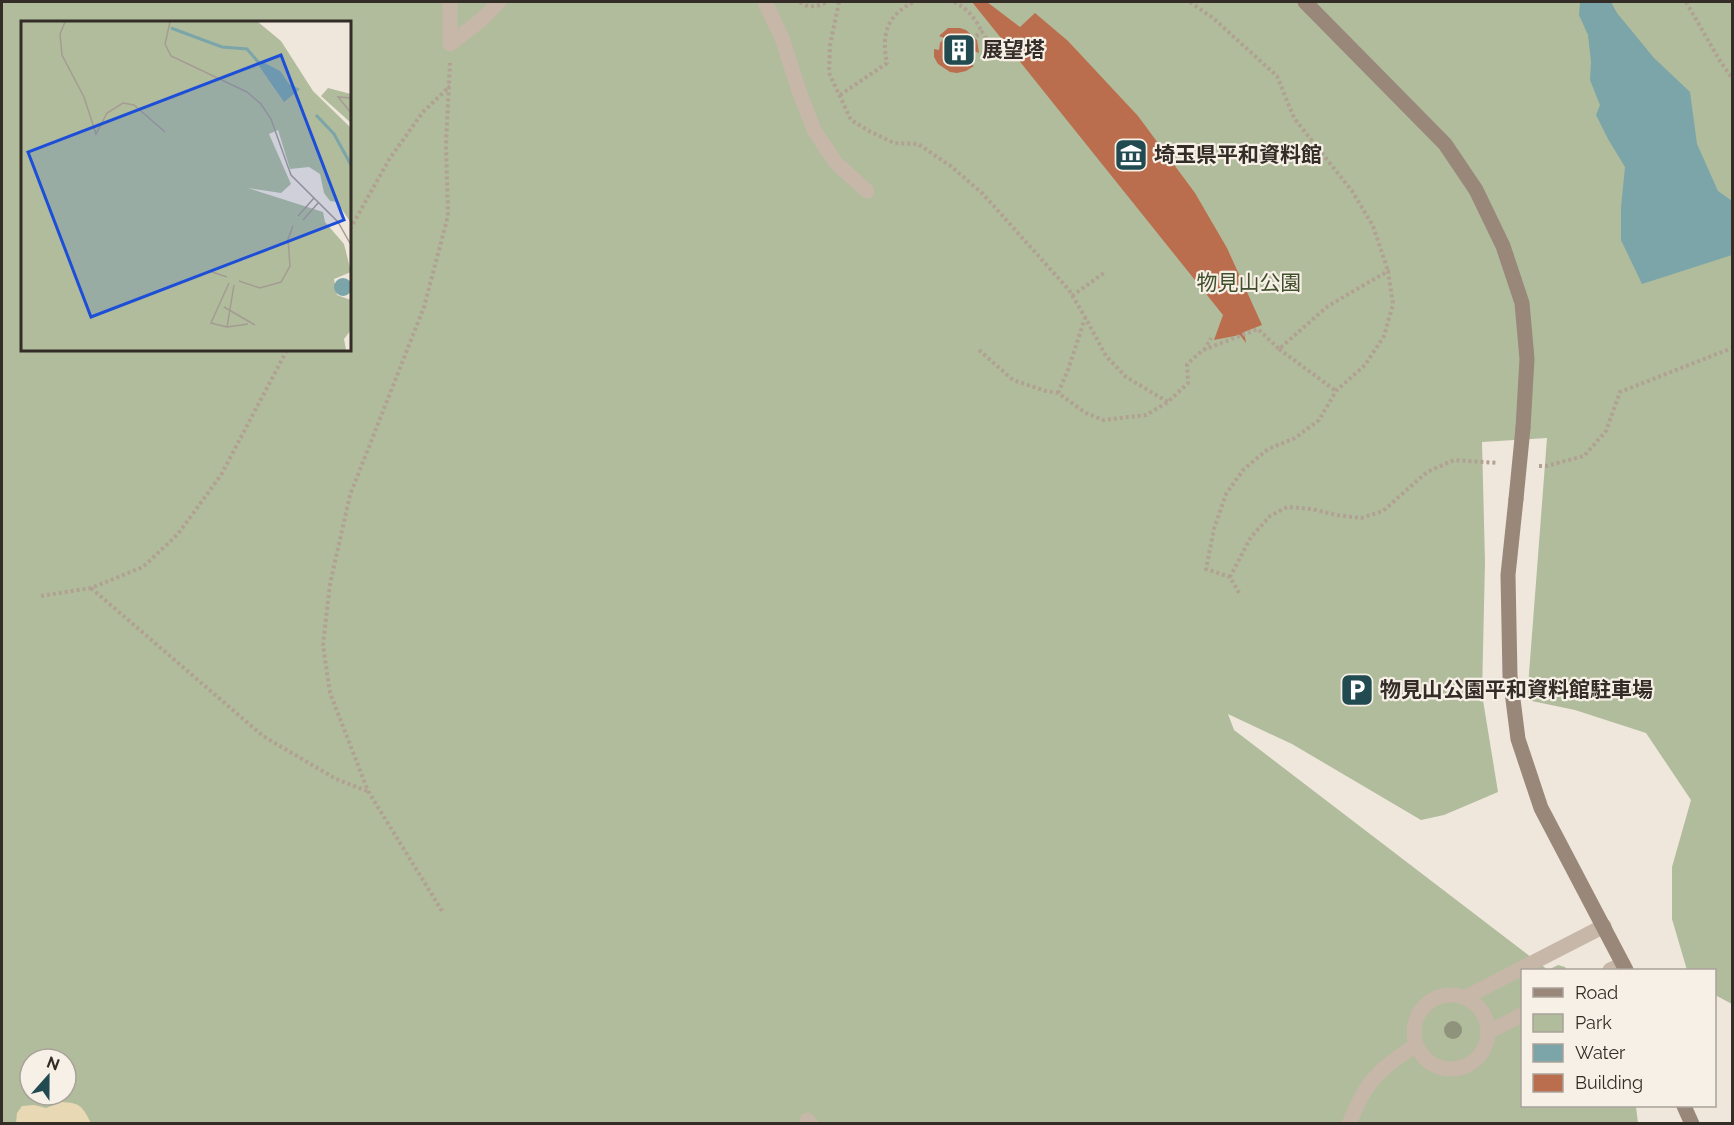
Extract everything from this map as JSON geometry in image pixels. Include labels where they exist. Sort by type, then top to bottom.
[{"type":"street","points":[[1305,2],[1445,144],[1476,190],[1503,246],[1522,303],[1527,359],[1523,428],[1508,574],[1510,676],[1518,739],[1541,808],[1604,926],[1620,968]]},
{"type":"street","points":[[1684,1107],[1692,1124]]},
{"type":"lane","points":[[450,2],[450,44]]},
{"type":"lane","points":[[450,44],[481,20],[499,2]]},
{"type":"lane","points":[[765,2],[782,38],[814,130],[836,163],[867,191]]},
{"type":"lane","points":[[1466,997],[1604,926]]},
{"type":"lane","points":[[1454,994],[1466,997],[1484,1014],[1488,1032],[1484,1049],[1477,1059],[1467,1066],[1455,1069],[1443,1068],[1422,1056],[1416,1045],[1415,1020],[1430,1000],[1454,994]]},
{"type":"lane","points":[[1488,1032],[1521,1016]]},
{"type":"lane","points":[[1349,1124],[1354,1110],[1372,1081],[1416,1045]]},
{"type":"path","points":[[801,2],[819,7],[828,2]]},
{"type":"path","points":[[839,2],[830,45],[830,73],[851,120],[894,143],[918,144],[952,167],[983,194],[1072,296],[1086,317],[1106,356],[1126,378],[1168,402]]},
{"type":"path","points":[[840,95],[887,63],[884,48],[886,32],[894,16],[914,2]]},
{"type":"path","points":[[954,2],[964,7],[975,18],[1000,60],[1012,51]]},
{"type":"path","points":[[1190,2],[1213,18],[1277,76],[1294,118],[1352,190],[1373,226],[1388,271],[1393,304],[1384,336],[1365,365],[1336,391],[1319,420],[1295,438],[1268,449],[1243,470],[1226,495],[1214,529],[1206,569],[1230,577],[1239,593]]},
{"type":"path","points":[[1686,2],[1732,78]]},
{"type":"path","points":[[976,36],[982,32]]},
{"type":"path","points":[[442,911],[368,791],[330,693],[323,645],[330,584],[350,495],[424,307],[448,216],[446,144],[450,44]]},
{"type":"path","points":[[351,227],[390,158],[423,112],[450,86]]},
{"type":"path","points":[[1279,349],[1328,306],[1388,271]]},
{"type":"path","points":[[1072,296],[1104,273]]},
{"type":"path","points":[[1058,393],[1086,317]]},
{"type":"path","points":[[1203,350],[1258,329],[1279,349],[1336,391]]},
{"type":"path","points":[[979,350],[1013,380],[1058,393],[1086,413],[1103,420],[1146,415],[1168,402],[1188,383],[1187,364],[1203,350],[1211,338]]},
{"type":"path","points":[[1534,466],[1546,466],[1584,456],[1606,431],[1620,392],[1732,348]]},
{"type":"path","points":[[41,596],[91,588],[143,567],[178,534],[220,475],[286,351]]},
{"type":"path","points":[[1230,577],[1251,537],[1270,516],[1287,507],[1362,518],[1383,511],[1427,472],[1454,460],[1500,463]]},
{"type":"path","points":[[91,588],[263,736],[336,778],[368,791]]},
{"type":"green space","name":"物見山公園","points":[[2,2],[1732,2],[1732,1004],[1716,996],[1716,969],[1687,969],[1672,919],[1672,867],[1691,800],[1646,733],[1575,710],[1527,700],[1547,438],[1482,442],[1485,562],[1482,694],[1498,792],[1444,815],[1421,820],[1292,744],[1228,714],[1234,730],[1547,969],[1521,969],[1521,1107],[1636,1107],[1638,1123],[2,1124]]},
{"type":"green space","points":[[1558,965],[1566,969],[1550,969]]},
{"type":"sand","points":[[78,1105],[91,1123],[16,1123],[17,1113],[21,1107],[78,1107]]},
{"type":"water","points":[[1580,2],[1611,2],[1617,13],[1654,58],[1690,92],[1697,144],[1718,191],[1732,201],[1732,255],[1642,284],[1621,240],[1621,207],[1625,167],[1596,115],[1600,105],[1590,80],[1588,35],[1579,15]]},
{"type":"building","name":"埼玉県平和資料館","points":[[972,2],[987,2],[1020,27],[1035,13],[1068,41],[1138,116],[1195,193],[1227,248],[1262,325],[1244,332],[1246,343],[1240,335],[1214,340],[1223,315]]},
{"type":"building","name":"展望塔","points":[[948,28],[966,30],[977,40],[979,53],[974,51],[968,63],[974,66],[966,71],[950,72],[938,64],[934,57],[934,49],[939,50],[944,38],[939,36]]},
{"type":"place","name":"展望塔","points":[[959,50]]},
{"type":"place","name":"埼玉県平和資料館","points":[[1131,155]]},
{"type":"place","name":"物見山公園平和資料館駐車場","points":[[1357,690]]}]
